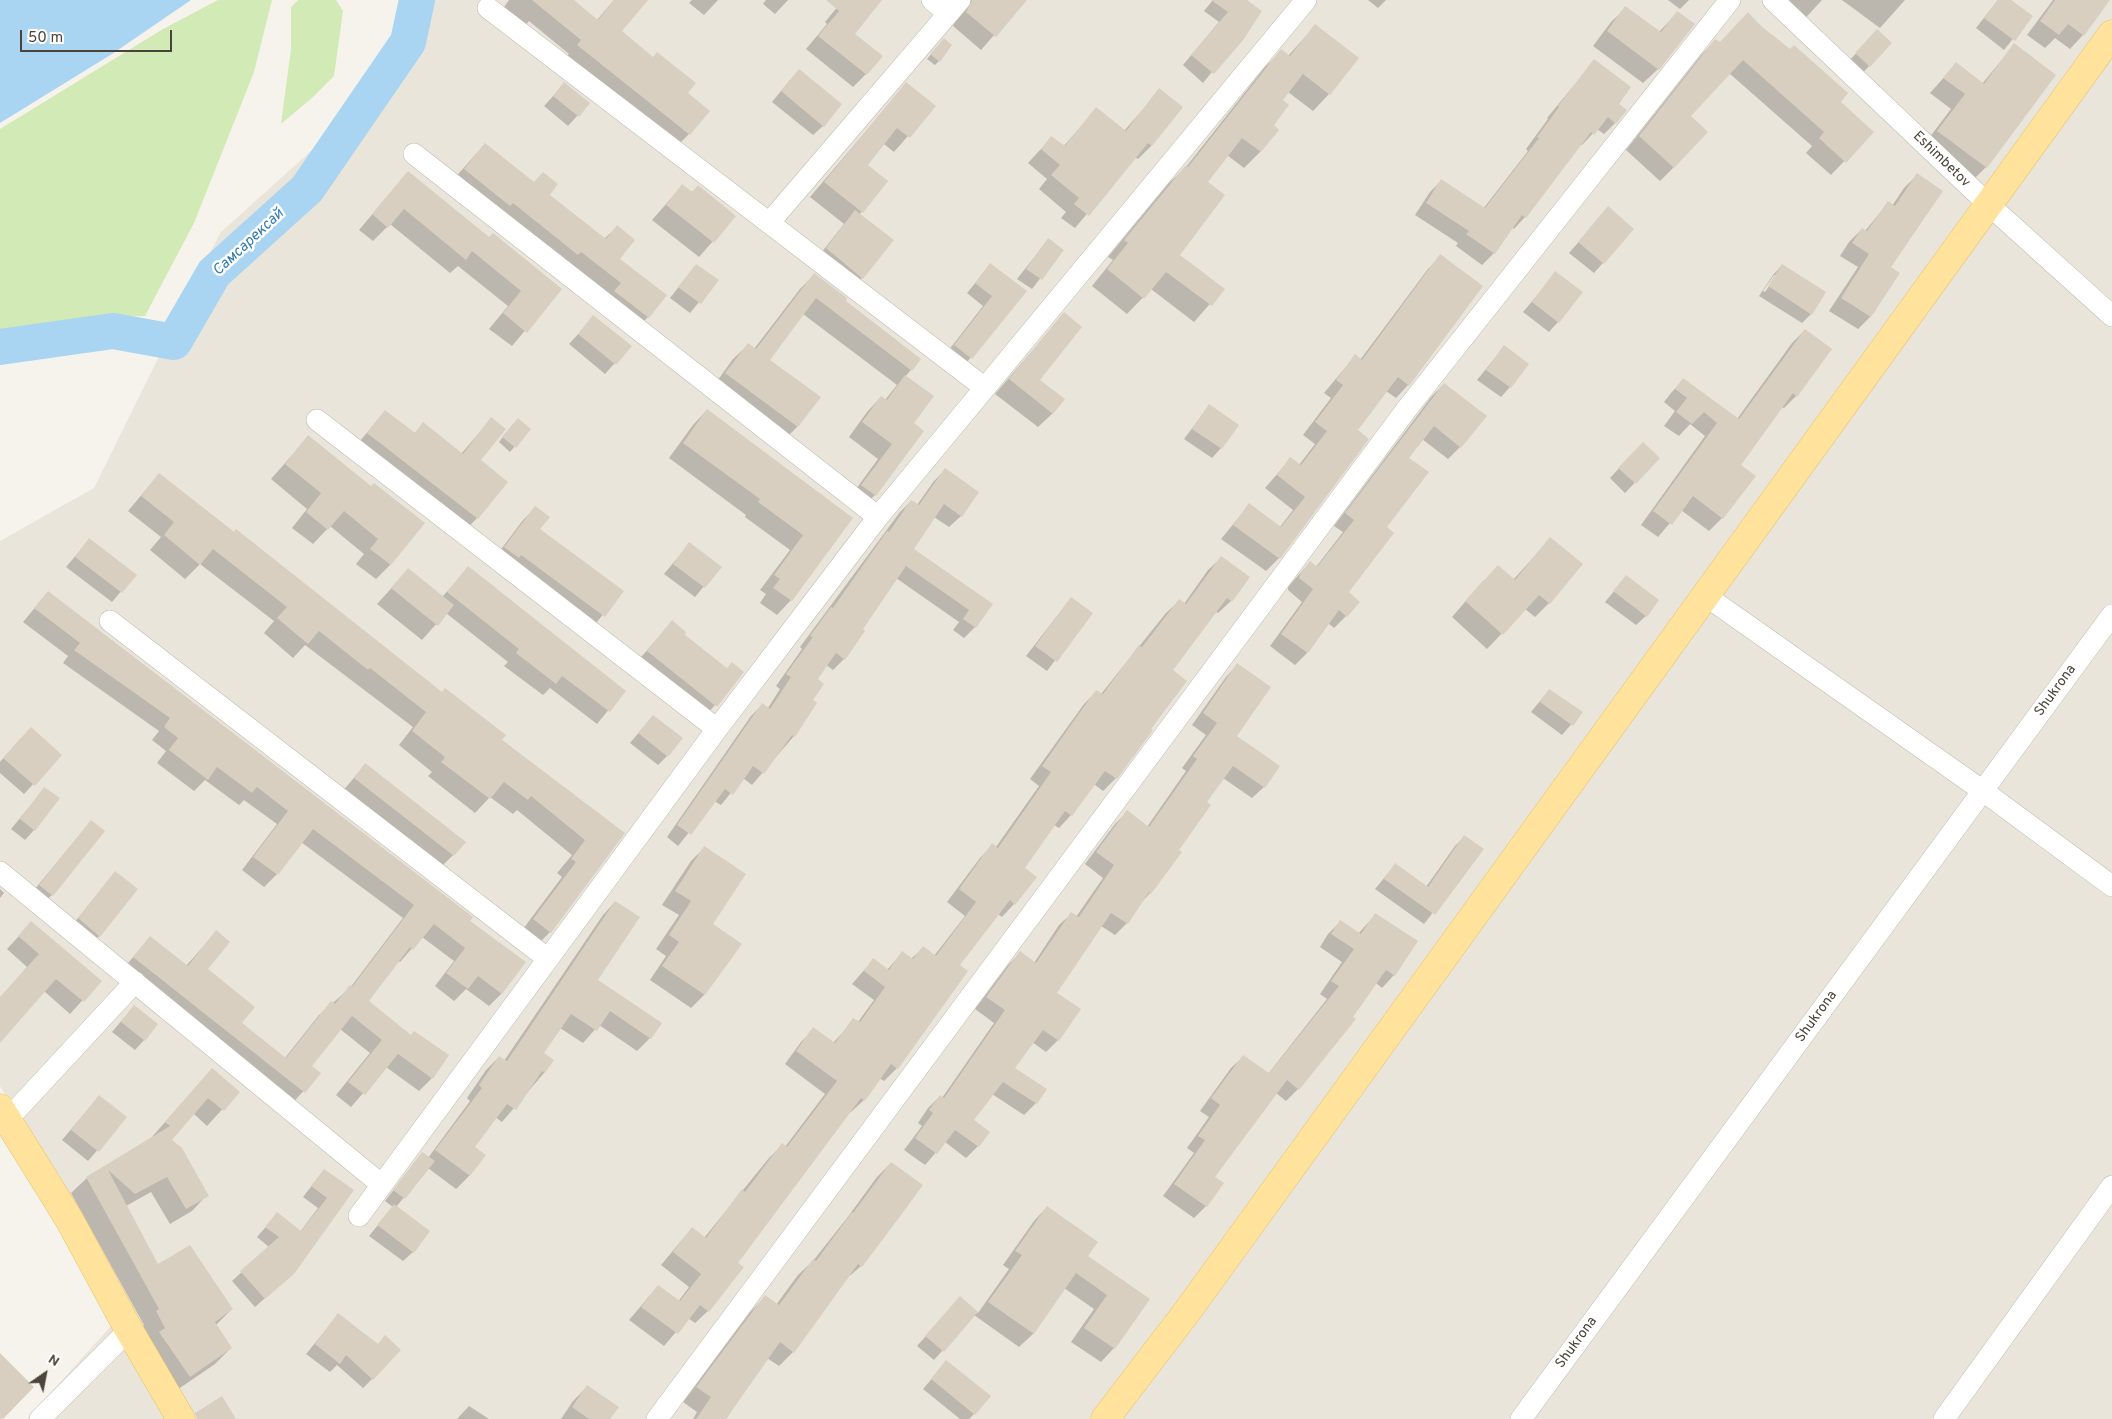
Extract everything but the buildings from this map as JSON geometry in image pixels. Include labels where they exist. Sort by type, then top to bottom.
[{"type":"main road","points":[[1105,1419],[1189,1309],[2112,34]]},
{"type":"main road","points":[[4,1113],[69,1219],[129,1330],[181,1419]]},
{"type":"street","points":[[770,223],[954,7],[932,0]]},
{"type":"street","points":[[359,1216],[717,729],[878,517],[1306,0]]},
{"type":"street","points":[[658,1419],[1406,410],[1730,0]]},
{"type":"street","name":"Eshimbetov","points":[[1773,0],[1988,204],[2112,316]]},
{"type":"street","points":[[488,8],[985,388]]},
{"type":"street","points":[[414,154],[878,517]]},
{"type":"street","points":[[317,420],[717,729]]},
{"type":"street","points":[[1706,596],[1983,790],[2112,886]]},
{"type":"street","name":"Shukrona","points":[[1521,1419],[2112,615]]},
{"type":"street","points":[[110,621],[548,959]]},
{"type":"street","points":[[0,872],[382,1185]]},
{"type":"street","points":[[4,1113],[135,982]]},
{"type":"street","points":[[1944,1419],[2112,1186]]},
{"type":"street","points":[[40,1419],[129,1330]]},
{"type":"shaded area","points":[[435,0],[2112,0],[2112,1419],[27,1419],[129,1306],[0,1086],[0,541],[94,488],[220,233],[422,51]]},
{"type":"green space","points":[[218,0],[272,0],[254,72],[194,223],[145,316],[114,317],[0,335],[0,129],[163,29]]},
{"type":"green space","points":[[298,0],[336,0],[343,11],[334,76],[281,124],[291,49],[291,7]]},
{"type":"water","points":[[0,0],[191,0],[112,54],[0,123]]},
{"type":"waterway","name":"Самсарексай","points":[[0,347],[113,331],[174,342],[214,273],[307,189],[408,42],[417,0]]}]
